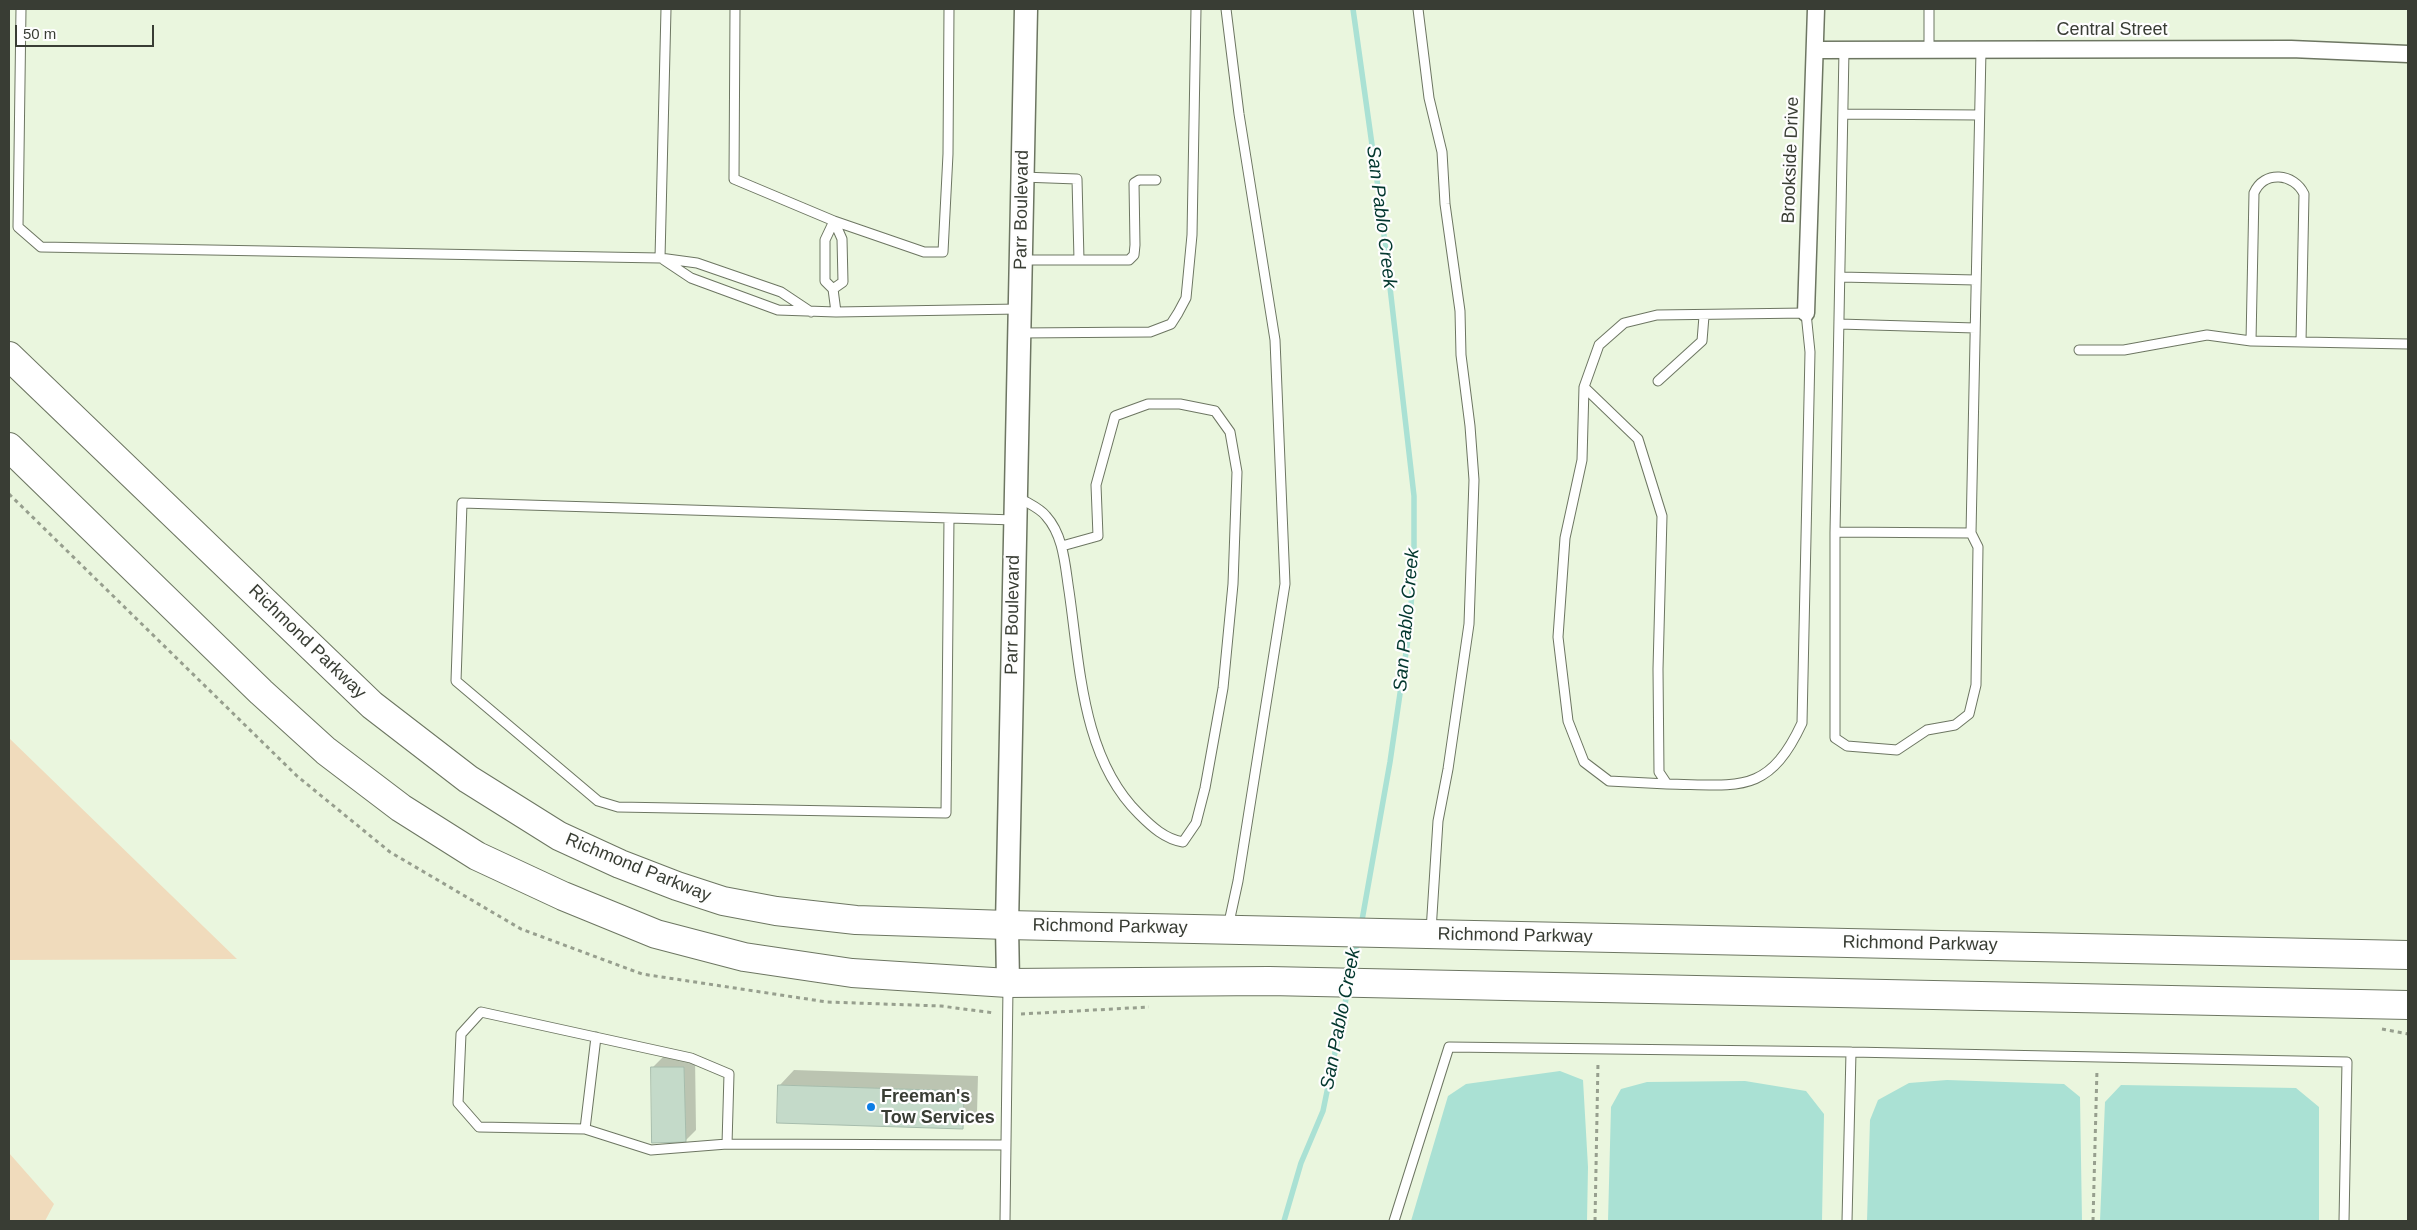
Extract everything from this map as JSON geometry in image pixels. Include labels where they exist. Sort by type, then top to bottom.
[{"type":"highway","name":"Richmond Parkway","points":[[9,356],[372,705],[468,779],[560,836],[620,864],[723,901],[776,911],[856,920],[1007,925],[2408,955]]},
{"type":"highway","points":[[9,447],[261,692],[326,751],[401,808],[477,856],[563,896],[656,934],[744,957],[852,973],[1008,983],[1269,981],[2408,1005]]},
{"type":"street","name":"Parr Boulevard","points":[[1008,983],[1007,925],[1026,9]]},
{"type":"street","name":"Brookside Drive","points":[[1806,313],[1816,9]]},
{"type":"street","name":"Central Street","points":[[1815,50],[2291,50],[2408,54]]},
{"type":"lane","points":[[20,9],[18,227],[41,247],[660,258],[697,263],[781,292],[811,312]]},
{"type":"lane","points":[[660,258],[666,9]]},
{"type":"lane","points":[[735,9],[734,179],[834,221],[924,252],[943,252],[948,154],[949,9]]},
{"type":"lane","points":[[1019,333],[1150,332],[1171,324],[1178,313],[1186,298],[1192,235],[1196,9]]},
{"type":"lane","points":[[1226,9],[1239,114],[1275,340],[1284,584],[1238,881],[1227,930]]},
{"type":"lane","points":[[1418,9],[1429,98],[1442,152],[1445,204],[1460,311],[1461,355],[1470,426],[1474,480],[1469,624],[1450,761],[1438,821],[1434,857],[1431,934]]},
{"type":"lane","points":[[1929,9],[1929,50]]},
{"type":"lane","points":[[1844,50],[1835,532],[1834,738],[1847,746],[1881,750],[1897,750],[1926,730],[1955,725],[1969,714],[1976,685],[1978,547],[1971,533],[1981,50]]},
{"type":"lane","points":[[1843,114],[1979,115]]},
{"type":"lane","points":[[1022,177],[1077,179],[1079,260]]},
{"type":"lane","points":[[2251,341],[2254,193],[2257,186],[2272,177],[2293,180],[2300,186],[2304,194],[2301,342]]},
{"type":"lane","points":[[1020,260],[1129,260],[1134,255],[1135,245],[1134,183],[1139,180],[1156,180]]},
{"type":"lane","points":[[834,221],[825,240],[825,281],[833,289],[836,312]]},
{"type":"lane","points":[[833,289],[842,282],[842,239],[834,221]]},
{"type":"lane","points":[[660,258],[691,278],[778,310],[836,312],[1020,309]]},
{"type":"lane","points":[[1840,277],[1976,280]]},
{"type":"lane","points":[[1806,313],[1810,352],[1802,723],[1790,748],[1776,766],[1756,780],[1734,785],[1609,781],[1584,762],[1568,722],[1558,637],[1565,538],[1582,460],[1584,387],[1599,344],[1624,323],[1657,315],[1704,316],[1806,313]]},
{"type":"lane","points":[[1658,381],[1702,342],[1704,316]]},
{"type":"lane","points":[[1839,324],[1975,328]]},
{"type":"lane","points":[[2079,350],[2124,350],[2206,335],[2251,341],[2408,344]]},
{"type":"lane","points":[[1584,387],[1638,439],[1662,516],[1659,623],[1659,772],[1667,784]]},
{"type":"lane","points":[[1016,495],[1046,516],[1062,546],[1087,708],[1101,756],[1123,798],[1149,824],[1170,840],[1183,842],[1196,823],[1210,763],[1224,688],[1233,584],[1237,472],[1230,432],[1215,411],[1180,404],[1148,404],[1115,416],[1096,485],[1098,536],[1062,546]]},
{"type":"lane","points":[[949,518],[946,813],[618,806],[598,801],[456,681],[462,503],[1015,520]]},
{"type":"lane","points":[[1835,532],[1971,533]]},
{"type":"lane","name":"Parr Boulevard","points":[[1006,1221],[1008,983]]},
{"type":"lane","points":[[727,1144],[729,1074],[691,1058],[481,1012],[461,1034],[458,1103],[479,1127],[585,1129],[651,1150],[727,1144],[1006,1145]]},
{"type":"lane","points":[[585,1129],[596,1037]]},
{"type":"lane","points":[[1394,1221],[1449,1047],[1851,1052],[2348,1062],[2344,1221]]},
{"type":"lane","points":[[1847,1221],[1851,1052]]},
{"type":"path","points":[[1595,1221],[1598,1049]]},
{"type":"path","points":[[2093,1221],[2097,1057]]},
{"type":"shaded area","points":[[9,738],[237,959],[9,960]]},
{"type":"shaded area","points":[[9,1153],[54,1204],[45,1221],[9,1221]]},
{"type":"water","points":[[1560,1071],[1583,1080],[1588,1167],[1587,1221],[1411,1221],[1448,1096],[1466,1084]]},
{"type":"water","points":[[1947,1080],[2064,1084],[2080,1097],[2082,1221],[1867,1221],[1870,1120],[1878,1100],[1909,1083]]},
{"type":"water","points":[[1745,1081],[1806,1091],[1824,1114],[1822,1221],[1608,1221],[1611,1107],[1621,1089],[1647,1082]]},
{"type":"water","points":[[2121,1085],[2296,1088],[2319,1107],[2319,1221],[2100,1221],[2105,1102]]},
{"type":"building","points":[[651,1067],[684,1067],[686,1142],[652,1143]]},
{"type":"building","name":"Freeman's Tow Services","points":[[778,1085],[964,1091],[963,1129],[777,1123]]},
{"type":"waterway","name":"San Pablo Creek","points":[[1353,9],[1381,209],[1414,496],[1414,564],[1409,632],[1390,762],[1361,926]]},
{"type":"waterway","name":"San Pablo Creek","points":[[1351,975],[1358,940]]},
{"type":"waterway","name":"San Pablo Creek","points":[[1284,1221],[1301,1163],[1323,1111],[1348,989]]},
{"type":"place","name":"Freeman's Tow Services","points":[[871,1107]]}]
